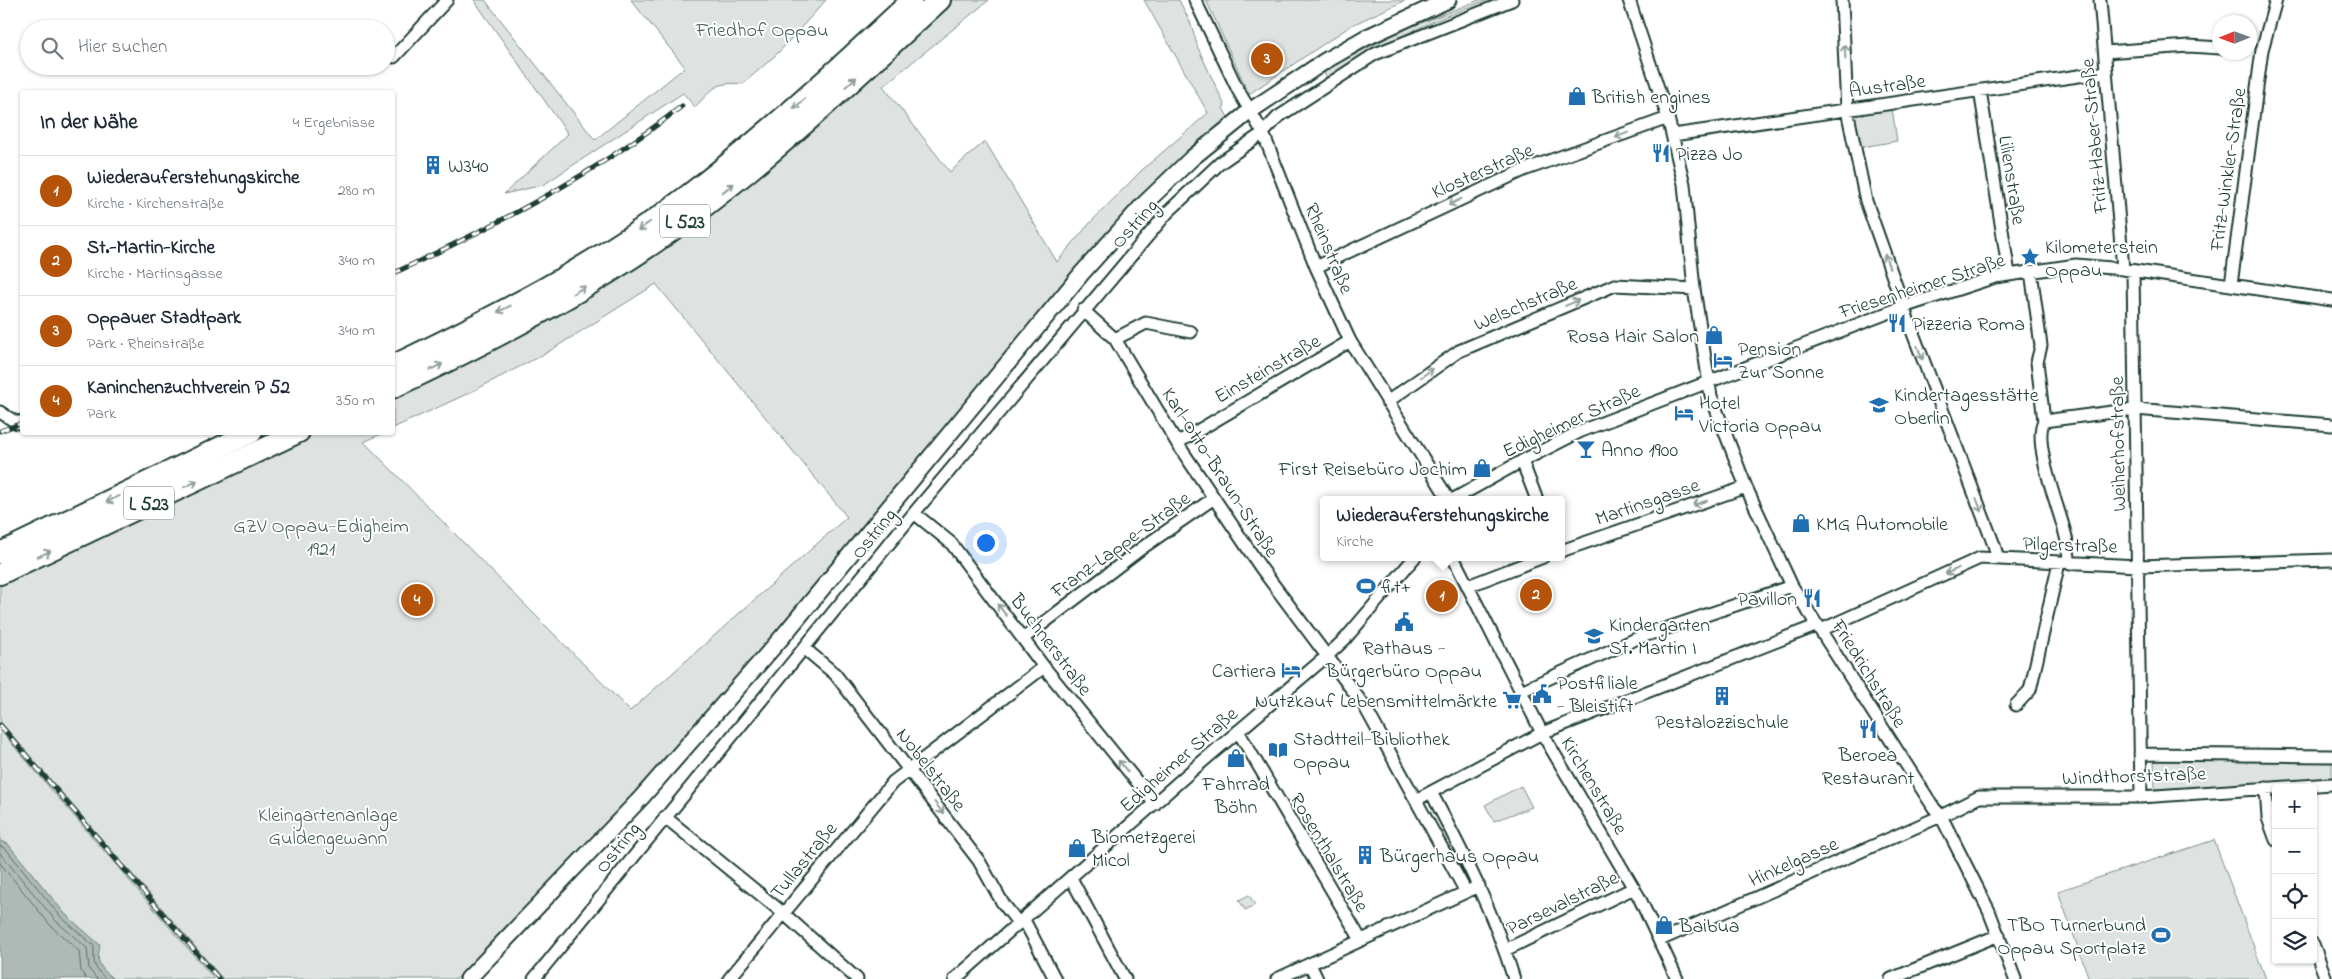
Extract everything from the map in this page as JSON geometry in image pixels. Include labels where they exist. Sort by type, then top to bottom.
[{"type":"highway","name":"L 523","points":[[395,364],[542,290],[616,246],[686,197],[755,143],[912,0]]},
{"type":"highway","name":"L 523","points":[[395,386],[553,306],[627,261],[696,212],[775,150],[940,0]]},
{"type":"highway","name":"L 523","points":[[0,553],[246,435]]},
{"type":"highway","name":"L 523","points":[[0,574],[292,435]]},
{"type":"street","points":[[395,56],[447,0]]},
{"type":"street","name":"Rheinstraße","points":[[1195,0],[1238,90],[1263,133],[1316,267],[1350,341],[1448,496]]},
{"type":"street","points":[[468,979],[641,798],[783,636],[1111,239],[1192,158],[1250,111],[1325,61],[1365,38],[1448,0]]},
{"type":"street","name":"Ostring","points":[[541,976],[665,818],[914,513],[1082,310],[1168,212],[1220,163],[1263,133],[1278,117],[1375,54],[1512,0]]},
{"type":"street","name":"Friedrichstraße","points":[[1629,0],[1668,118],[1684,184],[1694,289],[1711,396],[1746,487],[1792,586],[1934,808],[1941,816],[1999,935],[2015,979]]},
{"type":"street","points":[[1842,0],[1847,110],[1866,201],[1903,307],[1998,559]]},
{"type":"street","name":"Fritz-Haber-Straße","points":[[2100,0],[2128,270]]},
{"type":"street","name":"Fritz-Winkler-Straße","points":[[2230,285],[2262,50],[2276,0]]},
{"type":"street","points":[[2105,52],[2189,46],[2212,47]]},
{"type":"street","points":[[2257,50],[2262,50]]},
{"type":"street","name":"Austraße","points":[[1673,136],[2106,72]]},
{"type":"street","name":"Lilienstraße","points":[[1980,90],[2009,274]]},
{"type":"street","name":"Klosterstraße","points":[[1316,267],[1524,170],[1668,118]]},
{"type":"street","name":"Friesenheimer Straße","points":[[1708,380],[1903,307],[1995,277],[2076,265],[2128,270],[2332,300]]},
{"type":"street","name":"Weiherhofstraße","points":[[2128,270],[2135,409],[2141,797]]},
{"type":"street","points":[[2016,705],[2030,690],[2064,563],[2066,535],[2045,462],[2040,428],[2044,421],[2036,362],[2041,346],[2031,271]]},
{"type":"street","name":"Welschstraße","points":[[1387,402],[1459,351],[1616,286],[1694,289]]},
{"type":"street","name":"Karl-Otto-Braun-Straße","points":[[1082,310],[1115,340],[1177,443],[1261,568],[1365,707],[1466,892]]},
{"type":"street","points":[[1115,340],[1146,322],[1190,332]]},
{"type":"street","name":"Einsteinstraße","points":[[1177,443],[1350,341]]},
{"type":"street","name":"Edigheimer Straße","points":[[1458,496],[1581,431],[1708,380]]},
{"type":"street","points":[[2044,421],[2135,409],[2332,425]]},
{"type":"street","points":[[0,412],[17,423],[20,422]]},
{"type":"street","points":[[1522,461],[1535,496]]},
{"type":"street","name":"Martinsgasse","points":[[1565,550],[1746,487]]},
{"type":"street","name":"Franz-Lappe-Straße","points":[[1024,638],[1142,548],[1214,498]]},
{"type":"street","name":"Buchnerstraße","points":[[914,513],[951,543],[1044,667],[1155,804]]},
{"type":"street","name":"Pilgerstraße","points":[[1416,800],[1542,732],[1819,627],[1980,558],[2138,566],[2332,560]]},
{"type":"street","name":"Edigheimer Straße","points":[[955,979],[966,975],[1021,922],[1238,731],[1328,656],[1345,639],[1412,561]]},
{"type":"street","name":"Kirchenstraße","points":[[1455,561],[1542,732],[1634,888],[1677,979]]},
{"type":"street","points":[[1468,586],[1533,561]]},
{"type":"street","points":[[1521,691],[1638,638],[1792,586]]},
{"type":"street","name":"Nobelstraße","points":[[804,648],[835,674],[979,861],[1002,902],[1021,922],[1055,979]]},
{"type":"street","name":"Tullastraße","points":[[729,979],[881,794],[893,782],[1044,667]]},
{"type":"street","name":"Rosenthalstraße","points":[[1238,731],[1361,940]]},
{"type":"street","name":"Windthorststraße","points":[[2140,754],[2332,756]]},
{"type":"street","name":"Windthorststraße","points":[[1941,816],[1979,797],[2141,797],[2332,784]]},
{"type":"street","points":[[2266,788],[2268,818],[2272,829]]},
{"type":"street","points":[[1431,792],[1479,886],[1505,950],[1514,979]]},
{"type":"street","name":"Hinkelgasse","points":[[1660,940],[1941,816]]},
{"type":"street","points":[[665,818],[783,914],[857,979]]},
{"type":"street","points":[[1071,878],[1126,979]]},
{"type":"street","points":[[1277,979],[1479,886]]},
{"type":"street","name":"Parsevalstraße","points":[[1505,950],[1634,888]]},
{"type":"street","points":[[1891,979],[1999,935]]},
{"type":"street","points":[[2317,955],[2326,979]]},
{"type":"street","points":[[1310,964],[1317,979]]},
{"type":"green space","name":"Friedhof Oppau","points":[[474,0],[485,0],[595,140],[685,67],[631,0],[826,0],[779,52],[743,84],[720,85],[695,107],[683,93],[543,185],[504,194],[568,134]]},
{"type":"green space","points":[[952,0],[989,0],[883,86],[950,172],[985,141],[1057,262],[1089,224],[1142,170],[1208,113],[1144,0],[1179,0],[1191,24],[1198,48],[1225,106],[1223,108],[1229,119],[1178,160],[1103,237],[758,656],[654,772],[457,979],[223,979],[0,721],[0,585],[308,435],[379,435],[364,442],[630,711],[847,517],[656,284],[548,352],[469,393],[395,427],[395,393],[873,73]]},
{"type":"green space","points":[[1206,0],[1406,0],[1352,25],[1249,94]]},
{"type":"green space","points":[[1479,0],[1488,0],[1445,16],[1405,35],[1366,55],[1327,79],[1323,71],[1398,32]]},
{"type":"green space","points":[[1892,108],[1897,141],[1857,148],[1851,114]]},
{"type":"green space","points":[[0,730],[214,979],[113,979],[105,971],[100,964],[98,956],[100,945],[65,914],[8,844],[0,841]]},
{"type":"green space","points":[[2332,760],[2332,781],[2155,789],[2154,761]]},
{"type":"green space","points":[[1521,786],[1532,807],[1494,821],[1485,805]]},
{"type":"green space","name":"TBO Turnerbund Oppau Sportplatz","points":[[2214,840],[2266,979],[2089,979],[2058,891]]},
{"type":"green space","points":[[1249,895],[1255,905],[1245,910],[1239,900]]},
{"type":"water","points":[[0,841],[8,844],[65,914],[100,945],[98,956],[100,964],[104,971],[113,979],[0,979]]},
{"type":"railway","points":[[395,273],[542,198],[613,155],[682,106]]},
{"type":"railway","points":[[0,431],[20,424]]},
{"type":"railway","points":[[0,725],[219,979]]},
{"type":"place","name":"Oppauer Stadtpark","points":[[1267,59]]},
{"type":"place","name":"British engines","points":[[1577,96]]},
{"type":"place","name":"Pizza Jo","points":[[1661,153]]},
{"type":"place","name":"W340","points":[[433,165]]},
{"type":"place","name":"Kilometerstein Oppau","points":[[2030,257]]},
{"type":"place","name":"Pizzeria Roma","points":[[1897,323]]},
{"type":"place","name":"Rosa Hair Salon","points":[[1714,335]]},
{"type":"place","name":"Pension Zur Sonne","points":[[1723,360]]},
{"type":"place","name":"Kindertagesstätte Oberlin","points":[[1879,405]]},
{"type":"place","name":"Hotel Victoria Oppau","points":[[1684,413]]},
{"type":"place","name":"Anno 1900","points":[[1586,449]]},
{"type":"place","name":"First Reisebüro Jochim","points":[[1482,468]]},
{"type":"place","name":"KMG Automobile","points":[[1801,523]]},
{"type":"place","name":"fit+","points":[[1366,586]]},
{"type":"place","name":"St.-Martin-Kirche","points":[[1536,595]]},
{"type":"place","name":"Wiederauferstehungskirche","points":[[1442,596]]},
{"type":"place","name":"Pavillon","points":[[1812,598]]},
{"type":"place","name":"Kaninchenzuchtverein P 52","points":[[417,600]]},
{"type":"place","name":"Rathaus - Bürgerbüro Oppau","points":[[1404,622]]},
{"type":"place","name":"Kindergarten St. Martin I","points":[[1594,636]]},
{"type":"place","name":"Cartiera","points":[[1291,670]]},
{"type":"place","name":"Postfiliale - Bleistift","points":[[1542,694]]},
{"type":"place","name":"Pestalozzischule","points":[[1722,696]]},
{"type":"place","name":"Nutzkauf Lebensmittelmärkte","points":[[1512,700]]},
{"type":"place","name":"Beroea Restaurant","points":[[1868,729]]},
{"type":"place","name":"Stadtteil-Bibliothek Oppau","points":[[1278,750]]},
{"type":"place","name":"Fahrrad Böhn","points":[[1236,758]]},
{"type":"place","name":"Biometzgerei Micol","points":[[1077,848]]},
{"type":"place","name":"Bürgerhaus Oppau","points":[[1365,855]]},
{"type":"place","name":"Baibua","points":[[1664,925]]},
{"type":"place","name":"TBO Turnerbund Oppau Sportplatz","points":[[2161,935]]},
{"type":"park label","name":"GZV Oppau-Edigheim 1921","points":[[321,536]]},
{"type":"park label","name":"Kleingartenanlage Guldengewann","points":[[328,826]]}]
